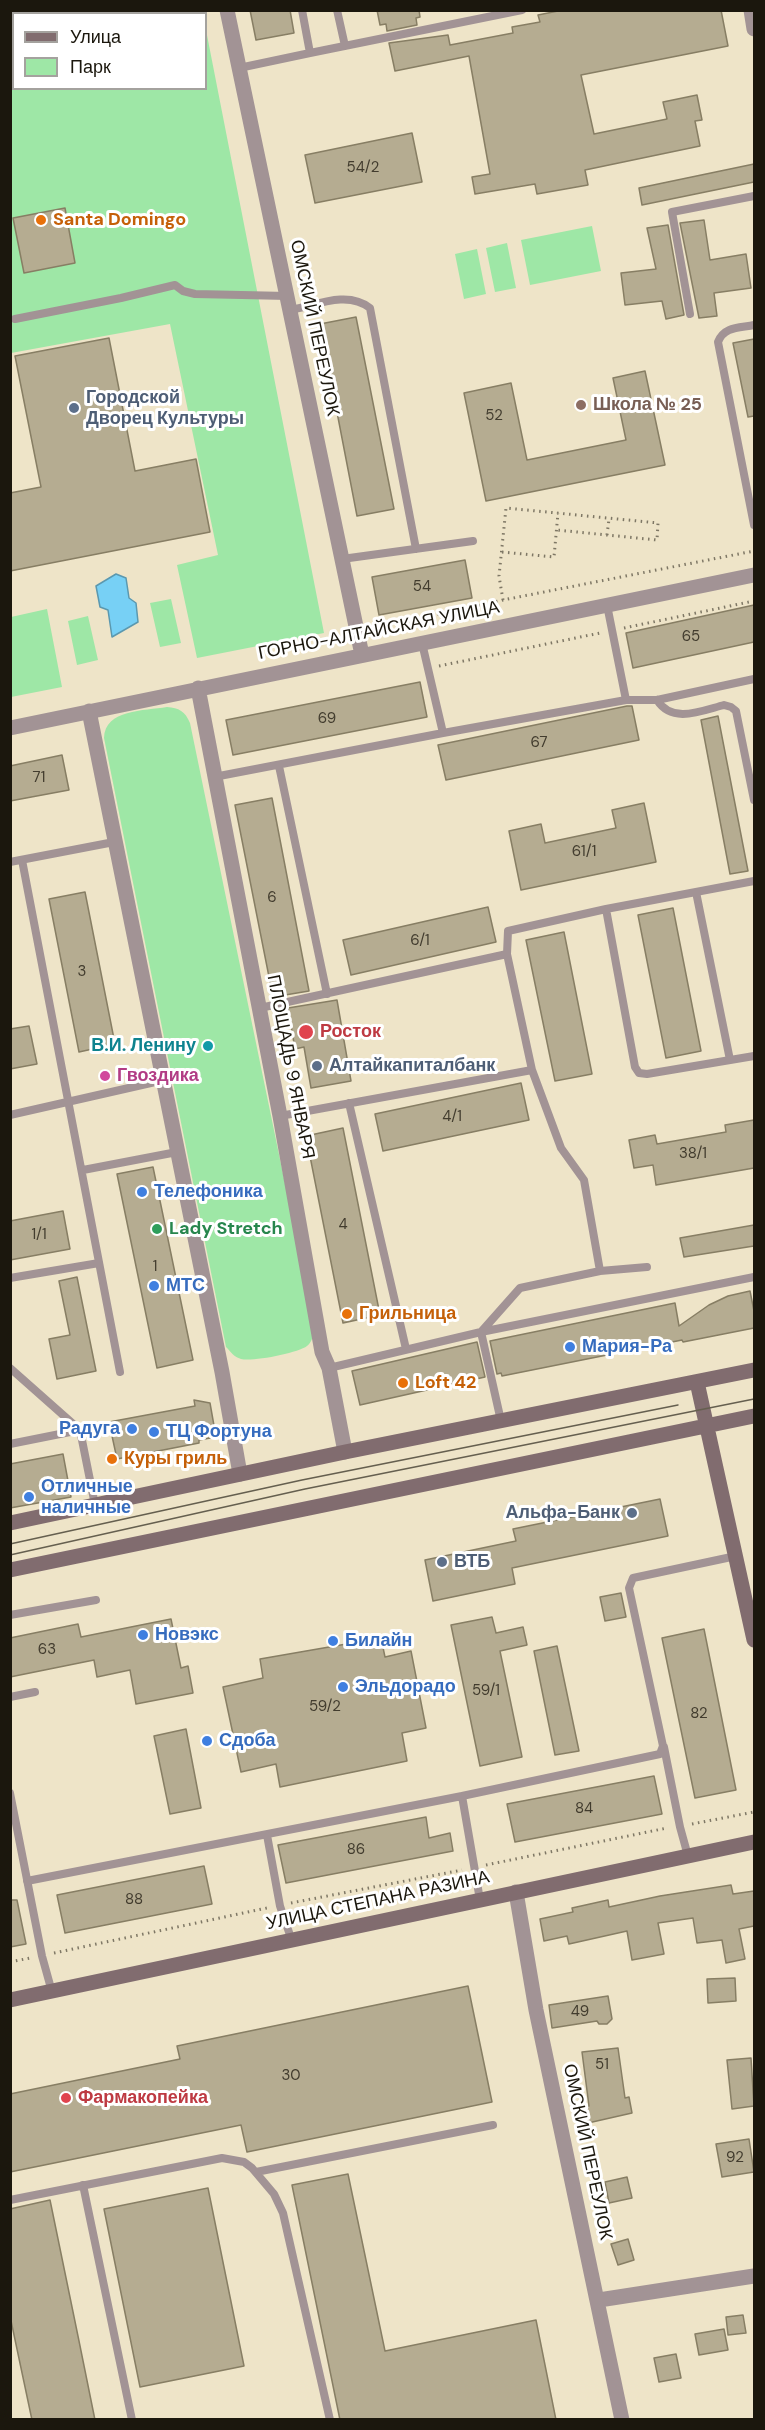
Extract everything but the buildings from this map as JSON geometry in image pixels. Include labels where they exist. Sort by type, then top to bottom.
[{"type":"main road","points":[[10,1523],[345,1452],[754,1370]]},
{"type":"main road","points":[[696,1382],[754,1640]]},
{"type":"main road","points":[[10,1570],[754,1416]]},
{"type":"main road","name":"УЛИЦА СТЕПАНА РАЗИНА","points":[[10,2000],[754,1842]]},
{"type":"street","name":"ОМСКИЙ ПЕРЕУЛОК","points":[[227,10],[362,655]]},
{"type":"street","points":[[751,10],[754,29]]},
{"type":"street","name":"ГОРНО-АЛТАЙСКАЯ УЛИЦА","points":[[10,728],[754,575]]},
{"type":"street","name":"ПЛОЩАДЬ 9 ЯНВАРЯ","points":[[198,688],[213,778],[260,1008],[322,1352],[329,1368],[345,1452]]},
{"type":"street","points":[[89,711],[220,1360],[240,1474]]},
{"type":"street","name":"ОМСКИЙ ПЕРЕУЛОК","points":[[516,1892],[536,2010],[599,2300],[622,2420]]},
{"type":"street","points":[[599,2300],[754,2276]]},
{"type":"lane","points":[[302,10],[310,52]]},
{"type":"lane","points":[[337,10],[345,46]]},
{"type":"lane","points":[[239,68],[520,11]]},
{"type":"lane","points":[[690,314],[672,212],[754,196]]},
{"type":"lane","points":[[15,319],[175,285],[183,291],[195,294],[289,303],[346,298],[361,300],[370,308],[416,549]]},
{"type":"lane","points":[[754,325],[728,330],[721,335],[718,342],[754,525]]},
{"type":"lane","points":[[342,559],[473,541]]},
{"type":"lane","points":[[607,605],[626,700]]},
{"type":"lane","points":[[422,643],[443,733]]},
{"type":"lane","points":[[213,778],[626,700],[657,700],[754,679]]},
{"type":"lane","points":[[657,700],[662,708],[676,714],[724,705],[736,711],[754,800]]},
{"type":"lane","points":[[279,766],[327,994]]},
{"type":"lane","points":[[10,862],[114,842]]},
{"type":"lane","points":[[22,860],[120,1372]]},
{"type":"lane","points":[[600,1271],[584,1180],[561,1148],[532,1070],[507,954],[508,931],[606,909],[754,881]]},
{"type":"lane","points":[[696,892],[730,1060]]},
{"type":"lane","points":[[606,909],[635,1066],[639,1073],[647,1074],[754,1056]]},
{"type":"lane","points":[[260,1008],[507,954]]},
{"type":"lane","points":[[280,1116],[532,1070]]},
{"type":"lane","points":[[10,1115],[164,1080]]},
{"type":"lane","points":[[349,1103],[406,1348]]},
{"type":"lane","points":[[83,1170],[177,1152]]},
{"type":"lane","points":[[10,1278],[99,1263]]},
{"type":"lane","points":[[481,1332],[520,1288],[600,1271],[647,1267]]},
{"type":"lane","points":[[329,1368],[406,1348],[754,1277]]},
{"type":"lane","points":[[481,1332],[501,1421]]},
{"type":"lane","points":[[10,1368],[80,1430],[95,1505]]},
{"type":"lane","points":[[10,1444],[80,1430]]},
{"type":"lane","points":[[688,1856],[629,1588],[633,1578],[736,1556]]},
{"type":"lane","points":[[10,1615],[96,1600]]},
{"type":"lane","points":[[10,1697],[35,1692]]},
{"type":"lane","points":[[27,1881],[656,1756],[663,1751],[663,1746]]},
{"type":"lane","points":[[10,1793],[42,1956],[52,1992]]},
{"type":"lane","points":[[462,1796],[480,1900]]},
{"type":"lane","points":[[267,1835],[280,1905],[292,1941]]},
{"type":"lane","points":[[256,2172],[493,2125]]},
{"type":"lane","points":[[10,2200],[222,2158],[244,2162],[256,2172],[274,2194],[283,2213],[330,2420]]},
{"type":"lane","points":[[83,2186],[132,2420]]},
{"type":"path","points":[[503,600],[499,576],[506,508],[658,523],[657,540],[556,530]]},
{"type":"path","points":[[502,552],[554,557],[558,513]]},
{"type":"path","points":[[608,535],[609,519]]},
{"type":"path","points":[[357,632],[503,600],[754,551]]},
{"type":"path","points":[[524,596],[525,603]]},
{"type":"path","points":[[428,668],[754,601]]},
{"type":"path","points":[[10,1962],[280,1905],[475,1868],[657,1828],[680,1827],[754,1812]]},
{"type":"green space","points":[[11,11],[202,11],[12,12],[12,90],[207,90],[207,35],[324,633],[197,658],[177,565],[218,555],[170,324],[11,353]]},
{"type":"green space","points":[[592,226],[601,271],[530,285],[521,240]]},
{"type":"green space","points":[[507,243],[516,288],[495,292],[486,248]]},
{"type":"green space","points":[[477,249],[486,294],[464,299],[455,254]]},
{"type":"green space","points":[[171,599],[181,643],[160,647],[150,603]]},
{"type":"green space","points":[[47,609],[62,687],[11,697],[11,617]]},
{"type":"green space","points":[[88,616],[98,660],[77,665],[68,621]]},
{"type":"green space","points":[[167,707],[181,711],[190,723],[315,1329],[311,1341],[302,1349],[264,1358],[241,1359],[234,1356],[226,1347],[104,738],[111,721],[118,717],[127,713]]},
{"type":"water","points":[[116,574],[126,578],[129,598],[136,603],[138,622],[112,637],[108,610],[100,607],[96,586]]},
{"type":"tram line","points":[[10,1555],[305,1489],[754,1399]]},
{"type":"tram line","points":[[10,1544],[302,1480],[678,1405]]},
{"type":"place","name":"Santa Domingo","points":[[41,220]]},
{"type":"place","name":"Школа № 25","points":[[581,405]]},
{"type":"place","name":"Городской Дворец Культуры","points":[[74,408]]},
{"type":"place","name":"Росток","points":[[306,1032]]},
{"type":"place","name":"В.И. Ленину","points":[[208,1046]]},
{"type":"place","name":"Алтайкапиталбанк","points":[[317,1066]]},
{"type":"place","name":"Гвоздика","points":[[105,1076]]},
{"type":"place","name":"Телефоника","points":[[142,1192]]},
{"type":"place","name":"Lady Stretch","points":[[157,1229]]},
{"type":"place","name":"МТС","points":[[154,1286]]},
{"type":"place","name":"Грильница","points":[[347,1314]]},
{"type":"place","name":"Мария-Ра","points":[[570,1347]]},
{"type":"place","name":"Loft 42","points":[[403,1383]]},
{"type":"place","name":"Радуга","points":[[132,1429]]},
{"type":"place","name":"ТЦ Фортуна","points":[[154,1432]]},
{"type":"place","name":"Куры гриль","points":[[112,1459]]},
{"type":"place","name":"Отличные наличные","points":[[29,1497]]},
{"type":"place","name":"Альфа-Банк","points":[[632,1513]]},
{"type":"place","name":"ВТБ","points":[[442,1562]]},
{"type":"place","name":"Новэкс","points":[[143,1635]]},
{"type":"place","name":"Билайн","points":[[333,1641]]},
{"type":"place","name":"Эльдорадо","points":[[343,1687]]},
{"type":"place","name":"Сдоба","points":[[207,1741]]},
{"type":"place","name":"Фармакопейка","points":[[66,2098]]}]
